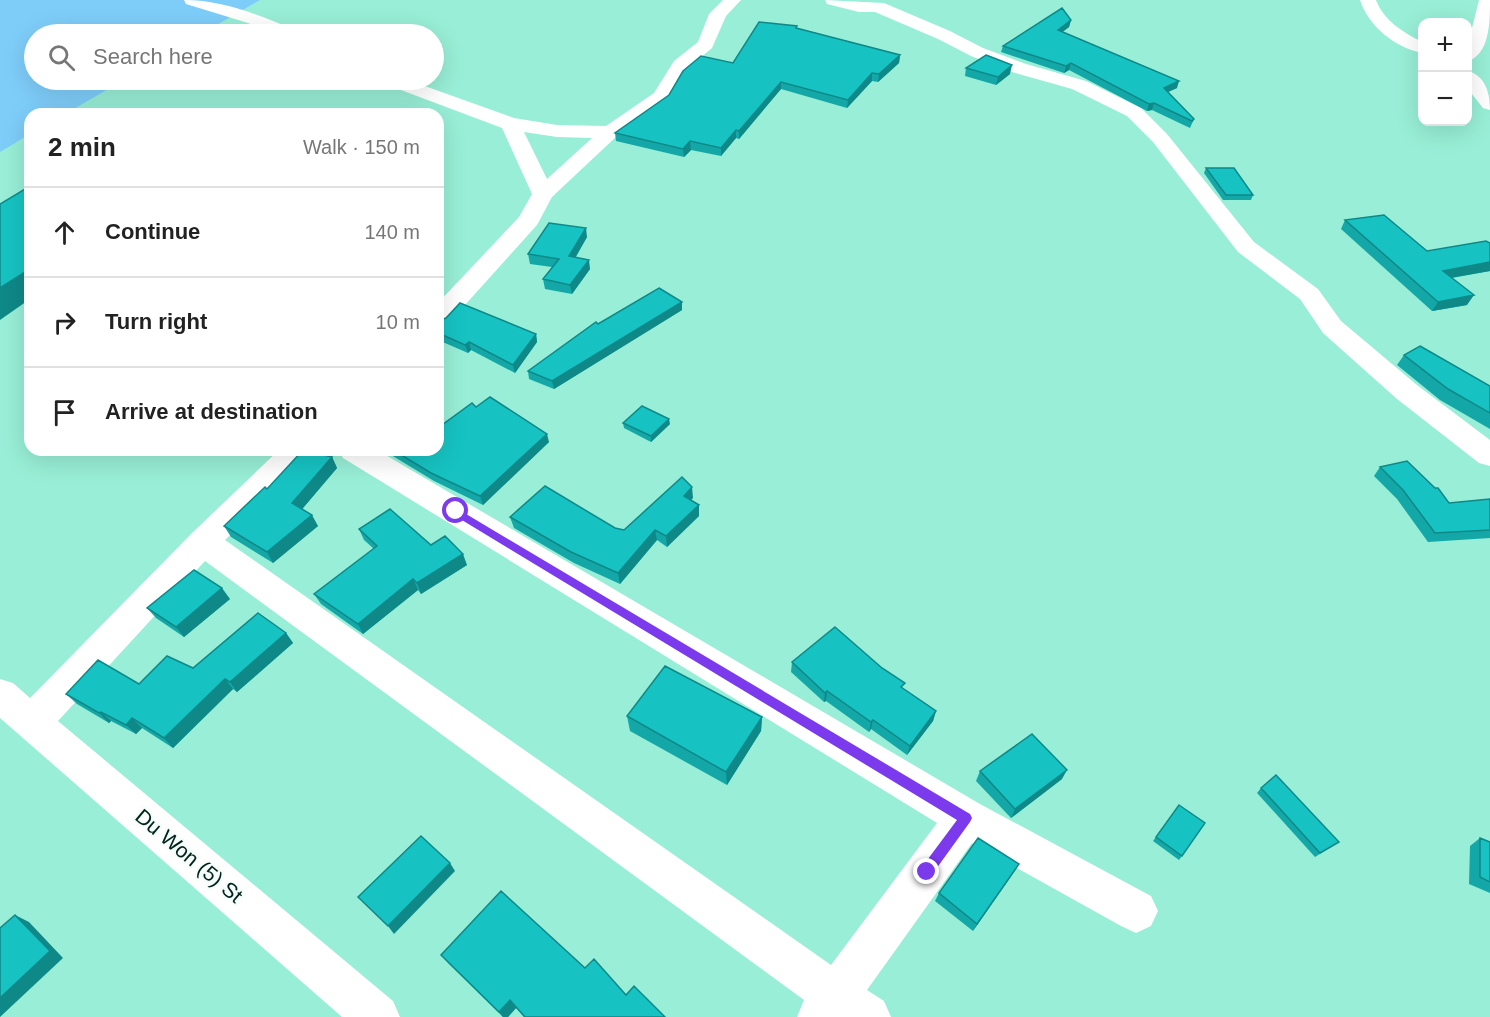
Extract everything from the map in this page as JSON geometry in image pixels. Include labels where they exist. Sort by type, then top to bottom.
[{"type":"street","points":[[192,0],[266,24]]},
{"type":"street","points":[[444,312],[529,220],[543,194],[610,132],[661,97],[681,65],[706,44],[718,14],[733,0]]},
{"type":"street","points":[[833,0],[859,7],[878,7],[944,35],[977,52],[1019,68],[1079,85],[1134,112],[1160,138],[1246,247],[1309,294],[1332,327],[1407,392],[1490,455]]},
{"type":"street","points":[[1368,0],[1372,12],[1402,39],[1418,46]]},
{"type":"street","points":[[1472,52],[1475,51],[1487,0]]},
{"type":"street","points":[[1472,83],[1490,104]]},
{"type":"street","points":[[419,90],[510,124],[557,131],[610,132]]},
{"type":"street","points":[[510,124],[543,194]]},
{"type":"street","points":[[32,722],[203,542],[292,456]]},
{"type":"street","points":[[364,456],[966,818],[1136,911]]},
{"type":"street","points":[[203,542],[841,1010],[966,818]]},
{"type":"street","name":"Du Won (5) St","points":[[0,695],[377,1017]]},
{"type":"water","points":[[0,0],[260,0],[218,24],[24,24],[24,90],[107,90],[75,108],[24,108],[24,138],[0,152]]},
{"type":"building","points":[[1062,8],[1071,20],[1058,30],[1179,81],[1164,88],[1194,119],[1192,121],[1154,103],[1149,104],[1071,63],[1066,66],[1003,46]]},
{"type":"building","points":[[759,22],[797,26],[796,28],[900,55],[879,74],[872,73],[848,100],[781,82],[739,131],[736,130],[721,148],[690,141],[683,149],[615,133],[669,95],[683,71],[701,56],[733,63]]},
{"type":"building","points":[[986,55],[1012,65],[998,77],[966,68]]},
{"type":"building","points":[[1206,168],[1234,168],[1253,195],[1226,195]]},
{"type":"building","points":[[24,190],[24,273],[0,288],[0,204]]},
{"type":"building","points":[[1384,215],[1427,251],[1486,241],[1490,243],[1490,262],[1443,271],[1474,295],[1438,302],[1345,220]]},
{"type":"building","points":[[549,223],[586,228],[569,256],[589,260],[570,285],[543,279],[559,259],[528,254]]},
{"type":"building","points":[[659,288],[682,302],[552,381],[528,371],[596,322],[598,324]]},
{"type":"building","points":[[460,303],[536,334],[513,365],[469,342],[465,345],[444,336],[444,319]]},
{"type":"building","points":[[1420,346],[1490,386],[1490,413],[1448,389],[1404,355]]},
{"type":"building","points":[[490,397],[547,434],[480,496],[431,473],[403,456],[444,456],[444,424],[472,403],[476,407]]},
{"type":"building","points":[[642,406],[669,419],[651,436],[623,423]]},
{"type":"building","points":[[297,456],[332,457],[292,503],[312,515],[267,552],[224,526],[265,487],[267,489]]},
{"type":"building","points":[[1407,461],[1435,488],[1438,488],[1449,503],[1490,499],[1490,530],[1435,533],[1403,490],[1380,467]]},
{"type":"building","points":[[682,477],[692,487],[684,496],[699,505],[666,536],[655,530],[618,573],[571,552],[510,517],[545,486],[615,528],[624,530]]},
{"type":"building","points":[[390,509],[431,545],[445,536],[463,554],[417,583],[413,579],[358,624],[314,594],[377,546],[359,529]]},
{"type":"building","points":[[194,570],[222,588],[176,627],[147,608]]},
{"type":"building","points":[[258,613],[286,633],[230,682],[225,679],[164,738],[132,718],[126,725],[66,694],[98,660],[139,684],[167,656],[193,668]]},
{"type":"building","points":[[835,627],[882,668],[905,683],[901,687],[936,711],[910,746],[827,691],[825,693],[792,662]]},
{"type":"building","points":[[665,666],[762,717],[726,772],[627,716]]},
{"type":"building","points":[[1032,734],[1067,770],[1015,809],[980,771]]},
{"type":"building","points":[[1276,775],[1339,842],[1320,853],[1261,788]]},
{"type":"building","points":[[1179,805],[1205,823],[1182,856],[1156,837]]},
{"type":"building","points":[[421,836],[450,863],[388,926],[358,897]]},
{"type":"building","points":[[978,838],[1019,864],[977,924],[939,893]]},
{"type":"building","points":[[1480,838],[1490,842],[1490,882],[1480,877]]},
{"type":"building","points":[[501,891],[585,968],[594,959],[626,995],[634,986],[665,1017],[525,1017],[510,1000],[499,1012],[441,955]]},
{"type":"building","points":[[15,915],[50,951],[0,998],[0,928]]},
{"type":"route","points":[[456,511],[966,818],[927,872]]}]
